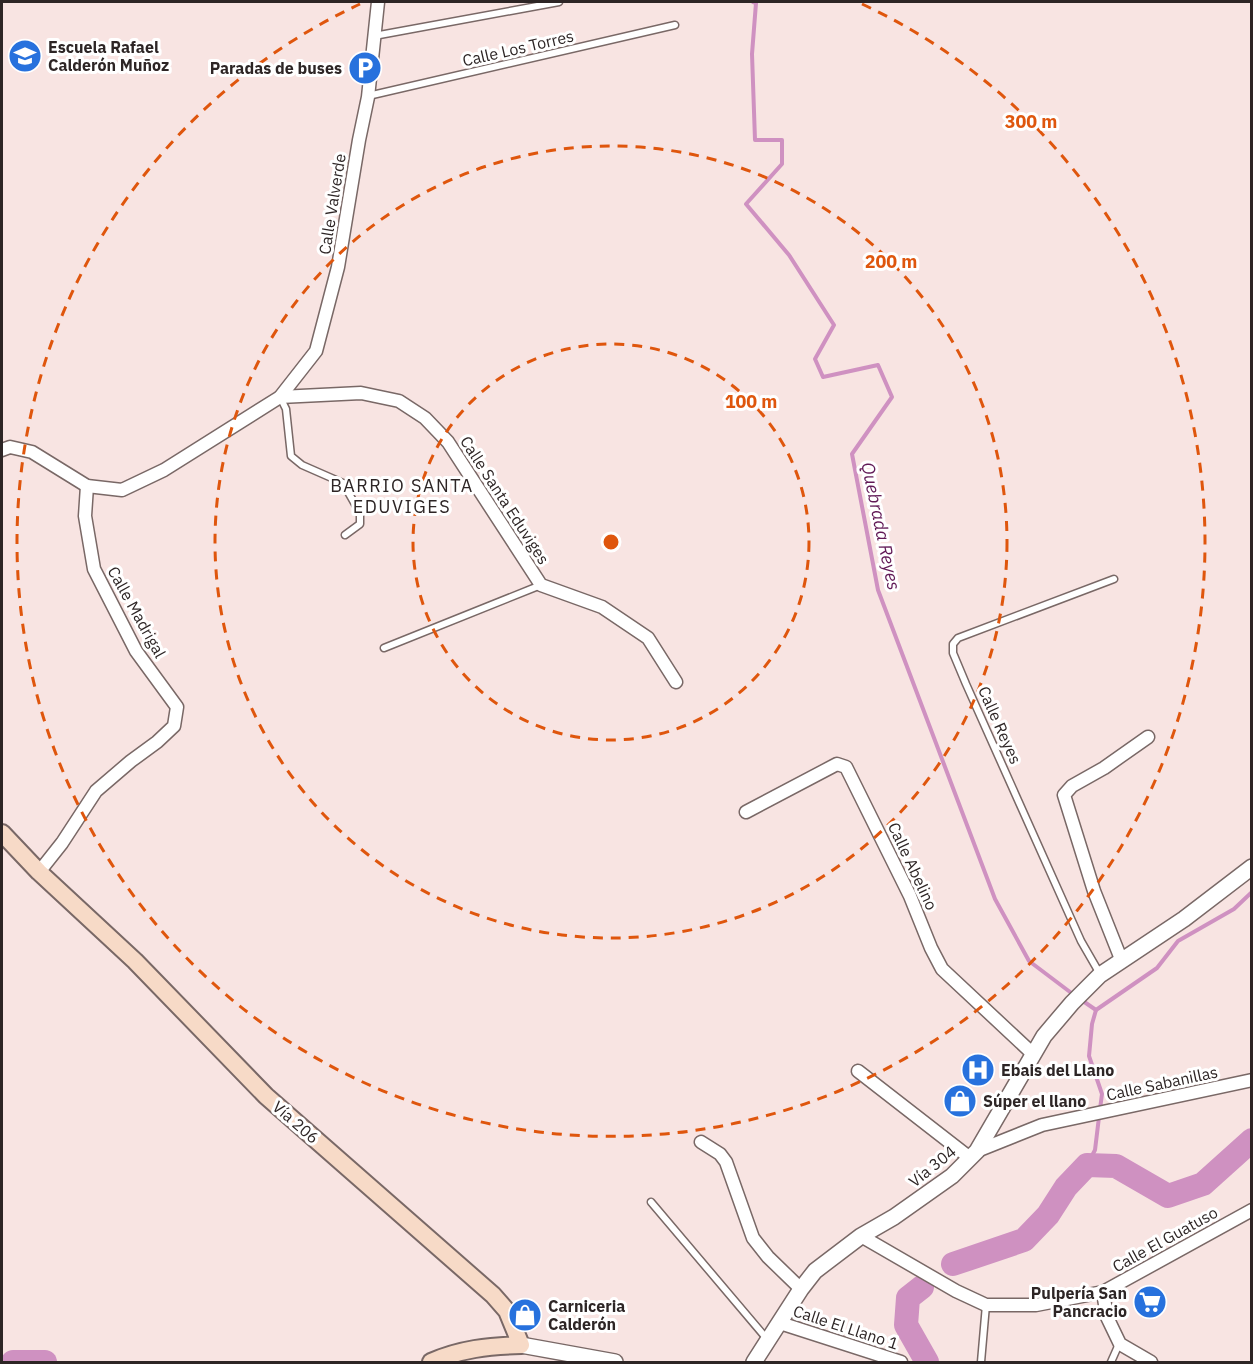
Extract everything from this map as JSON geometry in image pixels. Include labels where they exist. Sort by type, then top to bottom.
[{"type":"main road","name":"Vía 206","points":[[2,833],[39,872],[135,961],[266,1096],[493,1295],[507,1311],[521,1345]]},
{"type":"main road","points":[[431,1362],[448,1355],[486,1346],[521,1345]]},
{"type":"street","name":"Calle Valverde","points":[[2,450],[10,447],[32,452],[87,486],[122,490],[164,470],[280,397],[316,351],[338,267],[368,96],[378,2]]},
{"type":"street","name":"Calle Santa Eduviges","points":[[280,397],[361,393],[399,401],[424,418],[448,442],[541,585],[602,607],[648,638],[676,682]]},
{"type":"street","name":"Calle Madrigal","points":[[39,872],[62,843],[96,791],[174,726],[177,707],[136,651],[94,569],[85,516],[87,486]]},
{"type":"street","points":[[1121,959],[1094,891],[1064,795],[1072,786],[1104,768],[1148,737]]},
{"type":"street","name":"Calle Abelino","points":[[746,812],[837,764],[846,767],[910,896],[942,969],[1033,1054]]},
{"type":"street","name":"Vía 304","points":[[754,1362],[801,1288],[815,1271],[861,1236],[894,1217],[952,1176],[974,1155],[1044,1036],[1100,975],[1184,919],[1251,867]]},
{"type":"street","points":[[858,1071],[974,1155]]},
{"type":"street","name":"Calle Sabanillas","points":[[974,1155],[1042,1125],[1251,1080]]},
{"type":"street","points":[[701,1143],[720,1155],[726,1162],[753,1238],[768,1257],[801,1288]]},
{"type":"street","name":"Calle El Guatuso","points":[[861,1236],[956,1291],[986,1305],[1036,1305],[1103,1292],[1251,1210]]},
{"type":"street","points":[[1103,1292],[1107,1317],[1120,1344],[1151,1362]]},
{"type":"street","name":"Calle El Llano 1","points":[[780,1323],[901,1362]]},
{"type":"street","points":[[521,1345],[615,1362]]},
{"type":"lane","points":[[374,36],[560,2]]},
{"type":"lane","name":"Calle Los Torres","points":[[368,96],[675,25]]},
{"type":"lane","points":[[280,397],[286,409],[291,456],[302,465],[343,483],[360,513],[360,524],[345,535]]},
{"type":"lane","name":"Calle Reyes","points":[[1100,975],[1081,941],[953,652],[952,645],[958,638],[1114,579]]},
{"type":"lane","points":[[384,648],[541,585]]},
{"type":"lane","points":[[651,1202],[769,1341]]},
{"type":"lane","points":[[981,1362],[986,1305]]},
{"type":"lane","points":[[1111,1362],[1120,1344]]},
{"type":"waterway","name":"Quebrada Reyes","points":[[753,2],[756,3],[752,54],[755,140],[782,140],[782,164],[746,204],[789,255],[834,325],[815,359],[823,377],[878,365],[892,397],[852,454],[878,590],[995,899],[1029,961],[1074,995]]},
{"type":"waterway","points":[[1100,1109],[1102,1094],[1089,1056],[1092,1024],[1096,1010],[1157,968],[1178,941],[1234,909],[1252,892]]},
{"type":"waterway","name":"Quebrada Reyes","points":[[1080,999],[1096,1010]]},
{"type":"waterway","points":[[1087,1165],[1095,1150],[1099,1117]]},
{"type":"waterway","points":[[953,1264],[1024,1240],[1048,1215],[1066,1187],[1087,1165],[1116,1166],[1168,1196],[1203,1184],[1252,1140]]},
{"type":"waterway","points":[[922,1287],[908,1298],[906,1325],[927,1362]]},
{"type":"waterway","points":[[13,1362],[45,1362]]},
{"type":"place","name":"Escuela Rafael Calderón Muñoz","points":[[25,56]]},
{"type":"place","name":"Paradas de buses","points":[[365,68]]},
{"type":"place","name":"Ebais del Llano","points":[[978,1070]]},
{"type":"place","name":"Súper el llano","points":[[960,1101]]},
{"type":"place","name":"Pulpería San Pancracio","points":[[1150,1302]]},
{"type":"place","name":"Carniceria Calderón","points":[[525,1315]]},
{"type":"district","name":"BARRIO SANTA EDUVIGES","points":[[402,495]]}]
